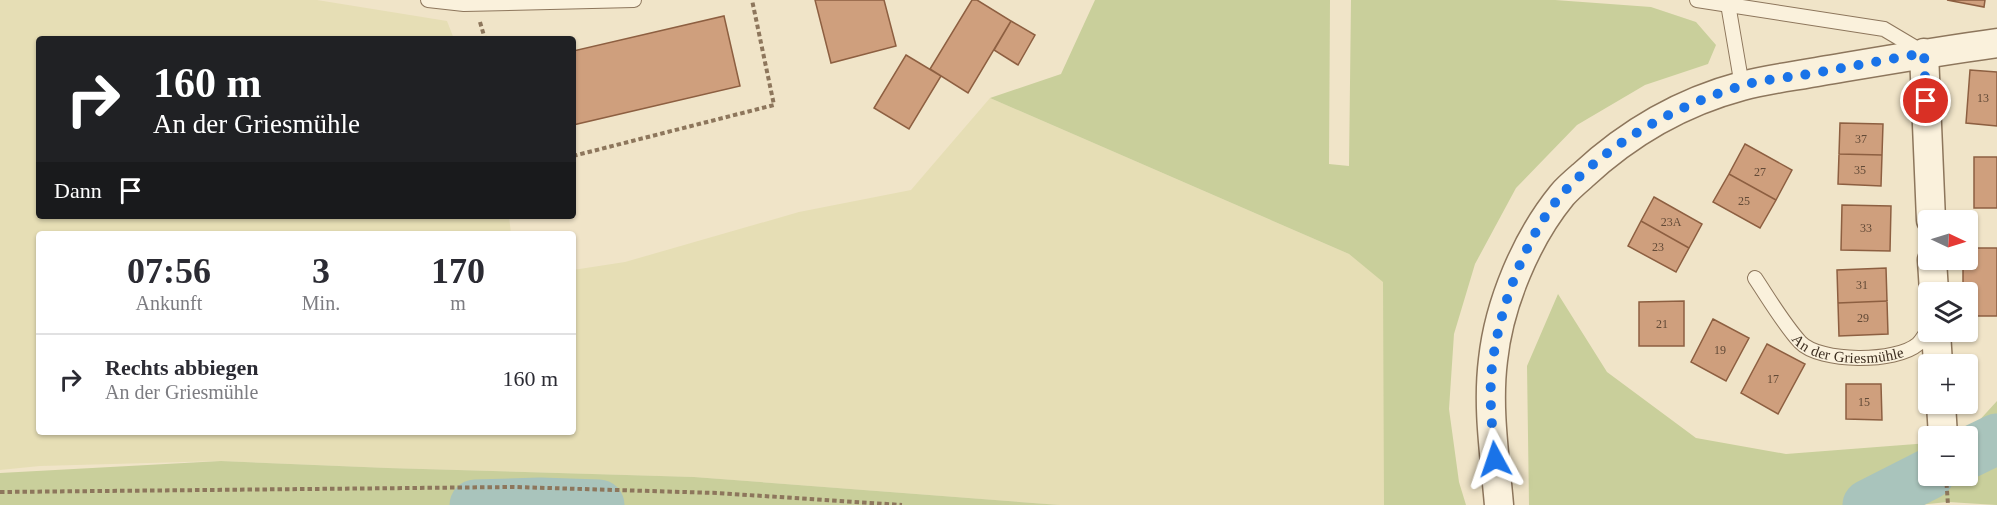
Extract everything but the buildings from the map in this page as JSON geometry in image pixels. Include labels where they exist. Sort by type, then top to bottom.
[{"type":"street","points":[[1499,505],[1491,401],[1492,360],[1499,325],[1519,266],[1538,229],[1563,194],[1605,154],[1647,126],[1694,103],[1742,86],[1924,53],[1997,43]]},
{"type":"street","points":[[1924,53],[1931,210]]},
{"type":"lane","points":[[428,0],[464,4],[634,0]]},
{"type":"lane","points":[[1697,0],[1884,29],[1924,53]]},
{"type":"lane","points":[[1728,4],[1742,86]]},
{"type":"lane","name":"An der Griesmühle","points":[[1755,278],[1801,344],[1828,356],[1862,358],[1900,353],[1919,342]]},
{"type":"path","points":[[576,155],[774,105],[752,0]]},
{"type":"path","points":[[1946,486],[1947,505]]},
{"type":"path","points":[[0,492],[514,487],[717,493],[902,505]]},
{"type":"shaded area","points":[[0,0],[317,0],[447,21],[453,36],[36,36],[36,219],[509,219],[511,231],[36,231],[36,435],[576,435],[576,270],[625,262],[799,212],[911,190],[990,98],[1349,254],[1384,282],[1384,505],[1060,505],[694,477],[221,461],[40,466],[0,470]]},
{"type":"green space","points":[[1095,0],[1330,0],[1329,164],[1349,166],[1351,0],[1555,0],[1651,7],[1696,22],[1716,45],[1708,64],[1645,85],[1577,125],[1516,188],[1475,264],[1454,334],[1449,409],[1459,482],[1466,505],[1384,505],[1383,282],[1349,254],[990,98],[1061,74]]},
{"type":"green space","points":[[1558,294],[1607,372],[1696,438],[1786,454],[1918,444],[1918,486],[1978,486],[1978,426],[1974,426],[1997,401],[1997,505],[1948,502],[1918,505],[1529,505],[1527,366]]},
{"type":"green space","points":[[221,461],[694,477],[1060,505],[0,505],[0,473]]},
{"type":"waterway","points":[[1978,448],[1997,439]]},
{"type":"waterway","points":[[1868,505],[1918,480]]},
{"type":"waterway","points":[[475,505],[540,503],[599,505]]},
{"type":"route","points":[[1495,459],[1492,436],[1492,360],[1499,325],[1519,266],[1538,229],[1563,194],[1605,154],[1647,126],[1694,103],[1742,86],[1924,53],[1926,101]]}]
